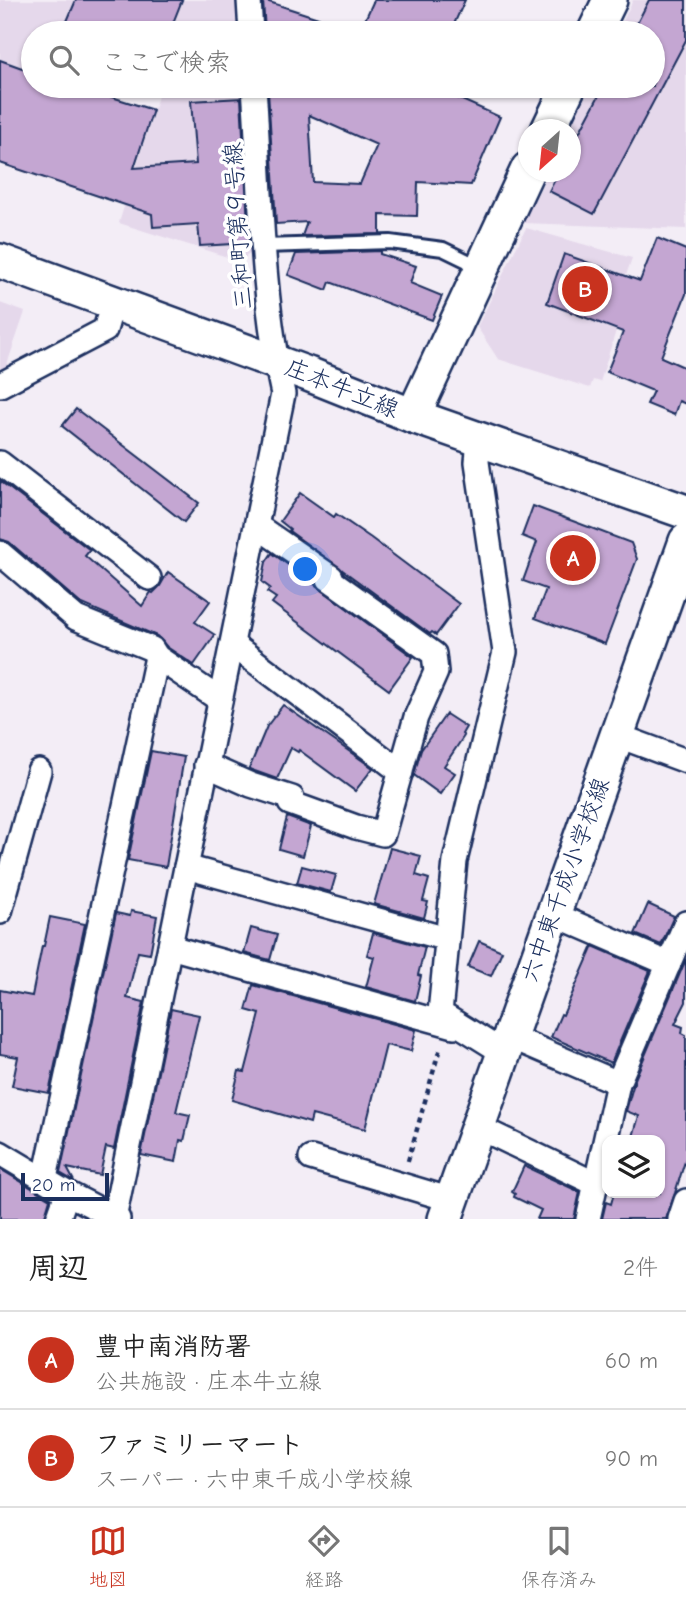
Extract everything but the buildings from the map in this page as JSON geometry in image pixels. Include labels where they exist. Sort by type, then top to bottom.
[{"type":"street","points":[[248,0],[250,21]]},
{"type":"street","points":[[600,21],[610,0]]},
{"type":"street","name":"三和町第９号線","points":[[116,1218],[283,394],[276,362],[264,246],[255,98]]},
{"type":"street","points":[[553,119],[563,98]]},
{"type":"street","points":[[413,416],[522,182]]},
{"type":"street","name":"庄本牛立線","points":[[0,261],[276,362],[413,416],[686,512]]},
{"type":"street","points":[[0,385],[105,330],[113,302]]},
{"type":"street","points":[[467,1030],[440,1013],[447,939],[455,861],[505,652],[477,462],[479,439]]},
{"type":"street","points":[[0,463],[149,578]]},
{"type":"street","points":[[206,765],[251,785],[292,798],[290,803],[383,834],[416,716],[436,672],[434,654],[257,526]]},
{"type":"street","name":"六中東千成小学校線","points":[[449,1210],[686,541]]},
{"type":"street","points":[[0,553],[75,618],[152,649],[156,657],[220,700]]},
{"type":"street","points":[[232,644],[401,772]]},
{"type":"street","points":[[45,1178],[156,657]]},
{"type":"street","points":[[616,735],[686,761]]},
{"type":"street","points":[[0,912],[39,771]]},
{"type":"street","points":[[186,867],[447,939]]},
{"type":"street","points":[[553,914],[669,964]]},
{"type":"street","points":[[589,1219],[618,1083],[686,923]]},
{"type":"street","points":[[170,947],[467,1030],[618,1083]]},
{"type":"street","points":[[478,1127],[596,1184]]},
{"type":"street","points":[[0,1153],[67,1193],[116,1218]]},
{"type":"street","points":[[312,1158],[401,1185],[449,1210]]},
{"type":"street","points":[[58,1219],[67,1193]]},
{"type":"street","points":[[680,1219],[686,1201]]},
{"type":"lane","points":[[264,246],[390,242],[443,249],[481,267]]},
{"type":"path","points":[[401,1185],[441,1044],[423,1025],[425,1018]]},
{"type":"shaded area","points":[[0,0],[239,0],[240,21],[21,21],[21,68],[0,64]]},
{"type":"shaded area","points":[[633,0],[686,0],[686,229],[523,223],[544,182],[581,182],[581,119],[574,119],[585,98],[665,98],[665,21],[623,21]]},
{"type":"shaded area","points":[[157,98],[245,98],[255,250],[240,261],[119,223]]},
{"type":"shaded area","points":[[526,228],[632,258],[616,304],[623,308],[600,382],[593,380],[590,388],[498,359],[477,327]]},
{"type":"shaded area","points":[[0,303],[25,312],[5,370],[0,372]]},
{"type":"place","name":"ファミリーマート","points":[[585,289]]},
{"type":"place","name":"豊中南消防署","points":[[573,558]]}]
